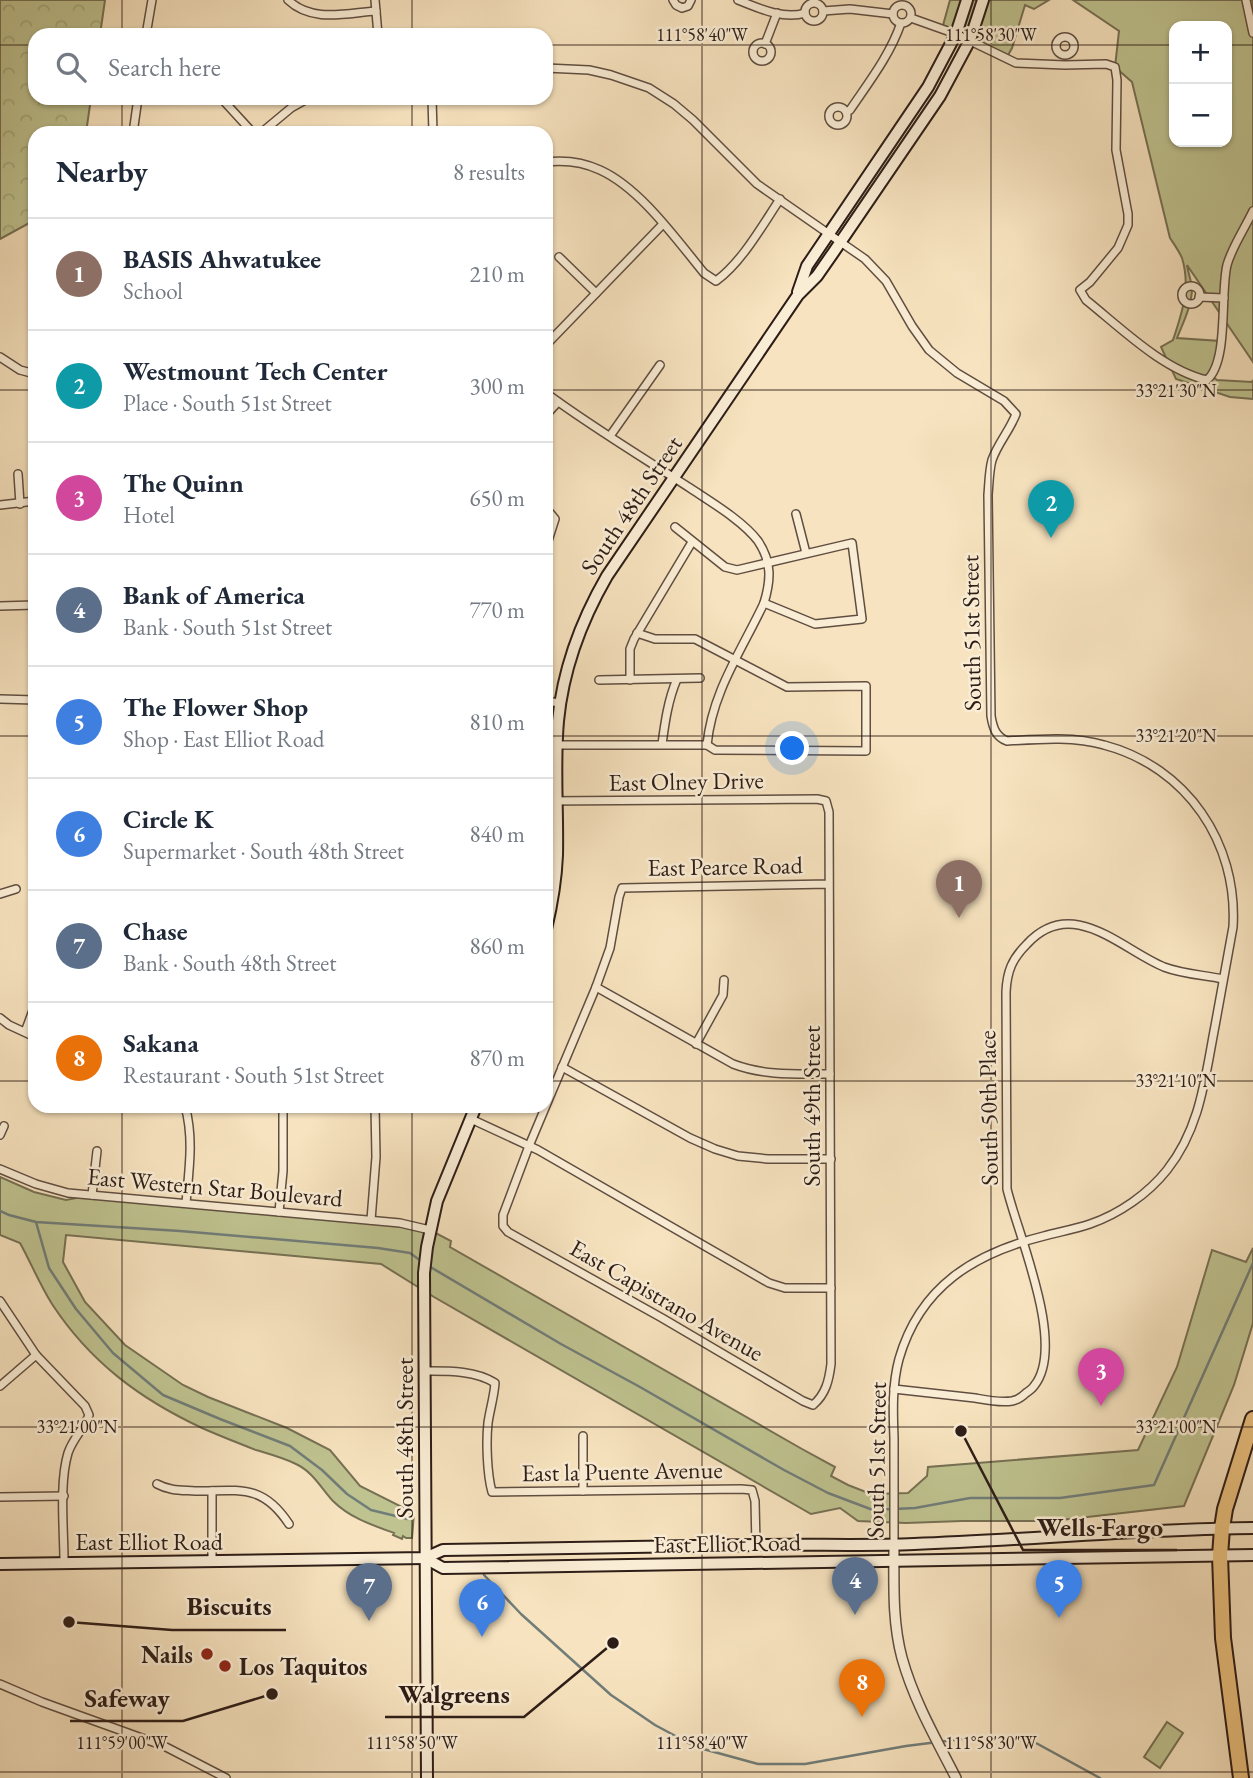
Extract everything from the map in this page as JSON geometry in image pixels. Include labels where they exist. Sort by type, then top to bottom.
[{"type":"highway","points":[[1241,1778],[1223,1637],[1220,1556],[1226,1509],[1253,1419]]},
{"type":"main road","name":"South 48th Street","points":[[797,295],[807,266],[928,87],[956,34],[967,0]]},
{"type":"main road","name":"South 48th Street","points":[[553,787],[564,679],[575,644],[607,576],[797,295],[817,276],[842,242],[940,96],[970,40],[983,0]]},
{"type":"main road","name":"South 48th Street","points":[[553,812],[557,856],[553,894]]},
{"type":"main road","name":"South 48th Street","points":[[426,1778],[424,1273],[437,1201],[473,1113]]},
{"type":"main road","name":"East Elliot Road","points":[[0,1563],[425,1558],[443,1550],[894,1544],[1253,1528]]},
{"type":"main road","points":[[633,1548],[634,1566]]},
{"type":"main road","name":"East Elliot Road","points":[[425,1558],[443,1568],[1247,1556]]},
{"type":"street","points":[[147,28],[152,0]]},
{"type":"street","points":[[288,0],[306,13],[326,15],[376,11]]},
{"type":"street","points":[[375,0],[377,28]]},
{"type":"street","points":[[673,0],[682,8],[688,6],[691,0]]},
{"type":"street","points":[[738,0],[777,13],[805,13]]},
{"type":"street","points":[[1246,0],[1253,33]]},
{"type":"street","points":[[812,3],[821,6],[823,11],[822,17],[815,21],[807,18],[805,13],[812,3]]},
{"type":"street","points":[[903,5],[910,10],[911,18],[901,23],[896,21],[893,14],[896,8],[903,5]]},
{"type":"street","points":[[823,11],[850,9],[893,14]]},
{"type":"street","points":[[765,44],[777,13]]},
{"type":"street","points":[[911,18],[956,34],[1016,63],[1106,64],[1115,67],[1116,150],[1128,225],[1118,248],[1080,290],[1086,300],[1152,352],[1198,378],[1210,378],[1218,362],[1226,268],[1253,211]]},
{"type":"street","points":[[846,112],[850,110],[884,58],[901,23]]},
{"type":"street","points":[[1065,55],[1065,65]]},
{"type":"street","points":[[553,68],[589,70],[649,88],[693,120],[757,184],[842,242]]},
{"type":"street","points":[[134,126],[137,105]]},
{"type":"street","points":[[227,105],[247,126]]},
{"type":"street","points":[[269,126],[296,105]]},
{"type":"street","points":[[432,105],[433,126]]},
{"type":"street","points":[[553,161],[577,163],[614,177],[630,189],[704,273],[716,281],[748,246],[780,199]]},
{"type":"street","points":[[553,338],[663,224]]},
{"type":"street","name":"South 51st Street","points":[[842,242],[865,258],[886,281],[929,349],[957,373],[1004,401],[1016,414],[992,462],[988,495],[990,716],[995,733],[1007,741],[1078,740],[1104,745],[1155,767],[1188,795],[1208,823],[1220,847],[1231,886],[1233,908],[1233,927],[1202,1094],[1193,1128],[1168,1169],[1138,1197],[1109,1216],[1080,1227],[1006,1246],[958,1272],[935,1294],[920,1314],[899,1359],[894,1389],[894,1612],[902,1656],[915,1696],[956,1778]]},
{"type":"street","points":[[559,257],[596,293]]},
{"type":"street","points":[[1199,297],[1224,298]]},
{"type":"street","points":[[0,357],[28,372]]},
{"type":"street","points":[[610,436],[660,365]]},
{"type":"street","points":[[553,398],[728,513],[757,540],[768,562],[771,578],[764,603],[713,708],[707,745]]},
{"type":"street","points":[[553,407],[558,402]]},
{"type":"street","points":[[18,474],[20,504]]},
{"type":"street","points":[[0,505],[28,502]]},
{"type":"street","points":[[796,514],[806,553]]},
{"type":"street","points":[[675,527],[730,570],[852,543],[862,619],[815,624],[764,603]]},
{"type":"street","points":[[630,680],[630,649],[636,633],[692,542]]},
{"type":"street","points":[[0,606],[28,606]]},
{"type":"street","points":[[556,745],[662,744],[707,745],[715,750],[866,751],[866,686],[787,687],[695,639],[655,639],[636,633]]},
{"type":"street","points":[[599,680],[700,678]]},
{"type":"street","points":[[662,744],[671,692],[677,679]]},
{"type":"street","points":[[0,699],[28,700]]},
{"type":"street","points":[[553,702],[560,703]]},
{"type":"street","name":"East Olney Drive","points":[[553,801],[826,801]]},
{"type":"street","name":"South 49th Street","points":[[813,1405],[827,1388],[830,1375],[829,812],[826,801]]},
{"type":"street","name":"East Pearce Road","points":[[596,987],[610,948],[622,888],[829,884]]},
{"type":"street","points":[[0,894],[16,889]]},
{"type":"street","name":"South 50th Place","points":[[894,1389],[1013,1401],[1035,1386],[1042,1369],[1046,1336],[1024,1241],[1007,1189],[1007,976],[1020,951],[1048,929],[1082,925],[1116,939],[1162,966],[1223,979]]},
{"type":"street","points":[[696,1044],[723,995],[724,980]]},
{"type":"street","points":[[553,1089],[596,987],[733,1064],[771,1074],[830,1074]]},
{"type":"street","points":[[0,1018],[28,1034]]},
{"type":"street","points":[[25,1032],[28,1024]]},
{"type":"street","points":[[562,1067],[690,1138],[715,1149],[738,1156],[768,1160],[831,1159]]},
{"type":"street","points":[[186,1113],[191,1155],[186,1203]]},
{"type":"street","points":[[279,1212],[283,1171],[283,1113]]},
{"type":"street","points":[[371,1220],[376,1113]]},
{"type":"street","points":[[529,1146],[543,1113]]},
{"type":"street","points":[[471,1119],[529,1146],[769,1283],[785,1288],[831,1288]]},
{"type":"street","points":[[0,1135],[4,1126]]},
{"type":"street","name":"East Capistrano Avenue","points":[[529,1146],[503,1215],[503,1226],[508,1232],[813,1405]]},
{"type":"street","points":[[92,1195],[97,1151]]},
{"type":"street","name":"East Western Star Boulevard","points":[[0,1168],[53,1189],[92,1195],[400,1223],[430,1230]]},
{"type":"street","points":[[0,1301],[36,1355],[85,1406],[89,1415],[75,1437],[66,1462],[65,1562]]},
{"type":"street","points":[[0,1385],[36,1355]]},
{"type":"street","name":"East la Puente Avenue","points":[[424,1371],[456,1371],[487,1378],[495,1383],[488,1426],[488,1480],[492,1492],[752,1490],[755,1501],[756,1545]]},
{"type":"street","points":[[583,1436],[583,1491]]},
{"type":"street","points":[[157,1485],[170,1490],[243,1491],[260,1495],[271,1501],[289,1524]]},
{"type":"street","points":[[212,1491],[212,1561]]},
{"type":"street","points":[[0,1497],[64,1496]]},
{"type":"street","points":[[0,1684],[164,1746],[226,1778]]},
{"type":"green space","points":[[0,0],[105,0],[101,28],[28,28],[28,105],[90,105],[87,126],[28,126],[28,224],[0,239]]},
{"type":"green space","points":[[950,0],[1049,0],[1034,9],[1025,5],[1007,57],[942,29]]},
{"type":"green space","points":[[1073,0],[1253,0],[1253,362],[1187,265],[1192,294],[1177,338],[1220,341],[1212,376],[1217,380],[1253,380],[1253,399],[1230,397],[1176,379],[1161,347],[1173,340],[1184,300],[1185,269],[1181,255],[1170,238],[1132,82],[1115,67],[1119,31]]},
{"type":"green space","points":[[0,1177],[34,1192],[66,1200],[92,1195],[279,1212],[430,1230],[451,1241],[450,1247],[835,1467],[831,1476],[871,1494],[908,1493],[927,1476],[928,1467],[1138,1450],[1177,1367],[1212,1250],[1246,1262],[1253,1248],[1253,1323],[1234,1385],[1184,1506],[1052,1521],[858,1521],[840,1508],[811,1514],[381,1264],[66,1235],[63,1262],[85,1302],[125,1345],[183,1385],[287,1428],[330,1450],[360,1486],[414,1513],[412,1538],[403,1536],[402,1539],[347,1512],[333,1501],[302,1467],[222,1437],[179,1417],[137,1391],[100,1361],[52,1304],[20,1243],[0,1235]]},
{"type":"green space","points":[[1167,1722],[1183,1733],[1160,1768],[1144,1757]]},
{"type":"waterway","points":[[0,1211],[36,1222],[378,1248],[410,1253],[421,1261]]},
{"type":"waterway","points":[[36,1222],[49,1268],[76,1309],[113,1353],[163,1395],[290,1446],[322,1470],[347,1494],[371,1510],[408,1519]]},
{"type":"waterway","points":[[427,1265],[784,1470],[828,1493],[873,1510],[915,1508],[970,1498],[1060,1498],[1154,1485],[1253,1263]]},
{"type":"waterway","points":[[484,1575],[521,1614],[611,1695],[655,1725],[696,1747],[758,1764],[805,1764],[906,1746],[998,1737],[1036,1743],[1100,1778]]},
{"type":"place","name":"Westmount Tech Center","points":[[1051,538]]},
{"type":"place","name":"BASIS Ahwatukee","points":[[959,918]]},
{"type":"place","name":"The Quinn","points":[[1101,1406]]},
{"type":"place","name":"Wells Fargo","points":[[961,1431]]},
{"type":"place","name":"Bank of America","points":[[855,1615]]},
{"type":"place","name":"The Flower Shop","points":[[1059,1618]]},
{"type":"place","name":"Chase","points":[[369,1621]]},
{"type":"place","name":"Biscuits","points":[[69,1622]]},
{"type":"place","name":"Circle K","points":[[482,1637]]},
{"type":"place","name":"Walgreens","points":[[613,1643]]},
{"type":"place","name":"Nails","points":[[207,1654]]},
{"type":"place","name":"Los Taquitos","points":[[225,1666]]},
{"type":"place","name":"Safeway","points":[[272,1694]]},
{"type":"place","name":"Sakana","points":[[862,1717]]}]
